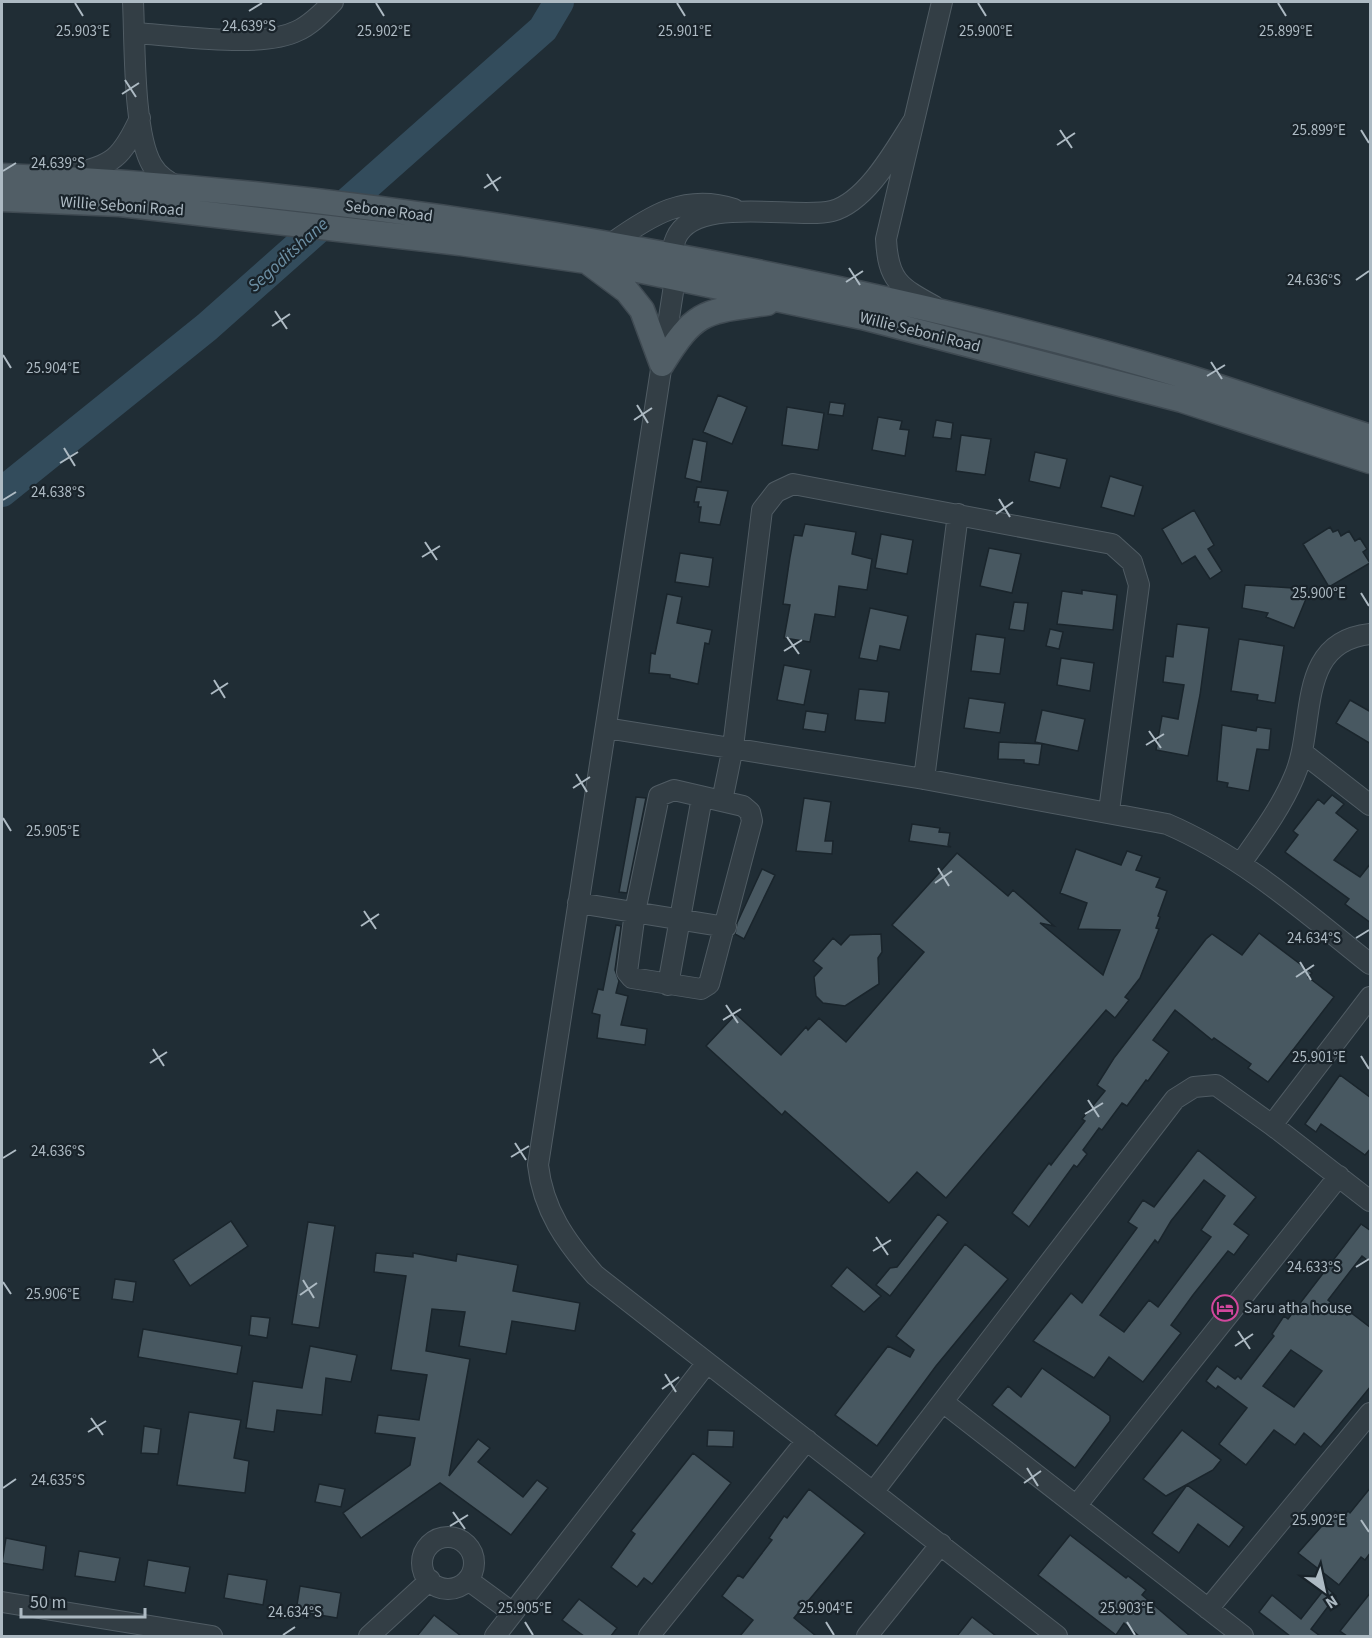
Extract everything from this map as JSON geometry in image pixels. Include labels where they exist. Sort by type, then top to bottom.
[{"type":"main road","name":"Willie Seboni Road","points":[[2,176],[183,189],[243,206]]},
{"type":"main road","name":"Willie Seboni Road","points":[[2,199],[243,206]]},
{"type":"main road","name":"Sebone Road","points":[[243,206],[461,231]]},
{"type":"main road","name":"Willie Seboni Road","points":[[461,231],[587,261],[674,267],[945,312],[1182,375],[1370,436]]},
{"type":"main road","name":"Willie Seboni Road","points":[[461,231],[612,243],[674,267],[784,300],[862,317],[1182,400],[1371,461]]},
{"type":"main road","points":[[587,261],[627,291],[638,305],[662,364]]},
{"type":"main road","points":[[662,364],[680,335],[695,319],[716,311],[784,300]]},
{"type":"street","points":[[133,2],[140,118],[151,164],[166,181],[183,189]]},
{"type":"street","points":[[134,33],[255,40],[276,38],[298,31],[333,2]]},
{"type":"street","points":[[942,2],[886,239],[887,264],[905,288],[945,312]]},
{"type":"street","points":[[53,178],[95,170],[111,162],[128,146],[140,118]]},
{"type":"street","points":[[914,120],[874,180],[850,202],[834,211],[736,210],[688,225],[675,240],[674,267],[662,364],[538,1165],[541,1189],[553,1219],[571,1248],[595,1275],[1057,1636]]},
{"type":"street","points":[[612,243],[634,227],[680,205],[714,202],[736,210]]},
{"type":"street","points":[[722,801],[733,747],[762,510],[776,492],[793,484],[1112,544],[1132,562],[1138,585],[1109,811]]},
{"type":"street","points":[[924,779],[958,514]]},
{"type":"street","points":[[1242,863],[1289,787],[1303,753],[1312,682],[1327,653],[1357,635],[1371,634]]},
{"type":"street","points":[[606,728],[924,779],[1109,811],[1167,824],[1198,837],[1242,863],[1371,964]]},
{"type":"street","points":[[1303,753],[1371,805]]},
{"type":"street","points":[[674,790],[722,801],[743,806],[750,812],[752,821],[726,927],[706,988],[668,985],[629,976],[627,972],[635,912],[659,795],[674,790]]},
{"type":"street","points":[[668,985],[702,797]]},
{"type":"street","points":[[578,903],[726,927]]},
{"type":"street","points":[[1272,1125],[1371,997]]},
{"type":"street","points":[[874,1491],[1175,1099],[1194,1087],[1216,1085],[1371,1201]]},
{"type":"street","points":[[1076,1506],[1339,1176]]},
{"type":"street","points":[[495,1636],[706,1364]]},
{"type":"street","points":[[943,1402],[1243,1636]]},
{"type":"street","points":[[1208,1609],[1371,1413]]},
{"type":"street","points":[[649,1636],[807,1440]]},
{"type":"street","points":[[448,1537],[456,1538],[470,1548],[474,1564],[468,1580],[453,1588],[436,1586],[422,1565],[426,1549],[432,1543],[448,1537]]},
{"type":"street","points":[[867,1636],[941,1544]]},
{"type":"street","points":[[369,1636],[430,1580]]},
{"type":"street","points":[[468,1580],[513,1613]]},
{"type":"street","points":[[2,1602],[212,1636]]},
{"type":"building","points":[[718,395],[747,407],[732,444],[703,432]]},
{"type":"building","points":[[830,402],[845,404],[843,416],[828,414]]},
{"type":"building","points":[[787,407],[824,413],[818,450],[782,445]]},
{"type":"building","points":[[878,417],[902,421],[900,429],[909,430],[905,456],[872,450]]},
{"type":"building","points":[[936,420],[953,423],[951,439],[933,437]]},
{"type":"building","points":[[961,435],[991,439],[985,475],[956,471]]},
{"type":"building","points":[[693,439],[707,442],[701,482],[685,478]]},
{"type":"building","points":[[1035,452],[1067,459],[1060,488],[1029,481]]},
{"type":"building","points":[[1110,476],[1143,486],[1134,516],[1101,507]]},
{"type":"building","points":[[697,487],[728,491],[720,525],[699,522],[701,507],[698,507],[699,502],[694,502]]},
{"type":"building","points":[[1194,510],[1214,545],[1208,549],[1222,571],[1210,579],[1195,556],[1182,564],[1162,529]]},
{"type":"building","points":[[805,524],[856,532],[852,554],[872,559],[867,590],[839,586],[835,617],[815,614],[810,642],[784,638],[790,605],[783,604],[794,535],[802,536]]},
{"type":"building","points":[[1330,527],[1333,532],[1338,530],[1341,536],[1349,531],[1355,541],[1360,538],[1367,549],[1363,552],[1370,563],[1329,587],[1303,544]]},
{"type":"building","points":[[881,534],[913,540],[907,574],[875,568]]},
{"type":"building","points":[[989,548],[1021,554],[1012,593],[980,586]]},
{"type":"building","points":[[680,553],[713,558],[709,587],[675,582]]},
{"type":"building","points":[[1245,585],[1293,588],[1308,594],[1294,628],[1266,617],[1268,613],[1242,608]]},
{"type":"building","points":[[1082,590],[1117,595],[1113,630],[1057,624],[1062,591],[1082,594]]},
{"type":"building","points":[[667,594],[682,597],[677,623],[712,630],[709,644],[705,643],[698,684],[670,678],[670,675],[649,673],[651,653],[655,654]]},
{"type":"building","points":[[1014,602],[1028,603],[1024,631],[1009,629]]},
{"type":"building","points":[[870,608],[908,616],[900,650],[880,646],[877,661],[859,658]]},
{"type":"building","points":[[1177,624],[1209,628],[1200,695],[1188,756],[1156,750],[1162,716],[1178,719],[1184,685],[1163,682],[1166,656],[1173,657]]},
{"type":"building","points":[[1050,629],[1063,632],[1059,649],[1046,646]]},
{"type":"building","points":[[976,634],[1005,638],[1000,674],[971,671]]},
{"type":"building","points":[[1239,639],[1284,646],[1275,703],[1257,700],[1258,695],[1231,691]]},
{"type":"building","points":[[1061,658],[1094,663],[1090,691],[1057,685]]},
{"type":"building","points":[[784,665],[811,670],[804,705],[777,700]]},
{"type":"building","points":[[859,689],[889,692],[885,723],[855,720]]},
{"type":"building","points":[[969,698],[1005,703],[1000,733],[964,728]]},
{"type":"building","points":[[1350,700],[1371,712],[1371,744],[1336,723]]},
{"type":"building","points":[[1042,710],[1085,719],[1078,751],[1035,742]]},
{"type":"building","points":[[806,711],[828,714],[825,732],[803,729]]},
{"type":"building","points":[[1222,725],[1256,731],[1257,727],[1271,729],[1269,750],[1257,749],[1249,791],[1227,787],[1228,783],[1217,781]]},
{"type":"building","points":[[999,742],[1042,744],[1039,765],[1024,763],[1024,760],[998,759]]},
{"type":"building","points":[[1332,795],[1344,804],[1336,813],[1358,830],[1334,860],[1360,877],[1371,863],[1371,923],[1345,904],[1349,899],[1285,852],[1298,835],[1293,831],[1318,799],[1324,804]]},
{"type":"building","points":[[636,797],[646,798],[627,893],[619,892]]},
{"type":"building","points":[[804,798],[831,802],[825,841],[833,841],[832,854],[796,851]]},
{"type":"building","points":[[912,824],[940,828],[939,832],[950,833],[948,845],[951,847],[909,841]]},
{"type":"building","points":[[1076,849],[1121,865],[1127,851],[1142,856],[1136,870],[1160,878],[1156,887],[1167,891],[1158,916],[1160,917],[1156,928],[1159,929],[1140,978],[1125,997],[1129,1000],[1115,1018],[1106,1010],[946,1198],[917,1172],[889,1203],[785,1111],[782,1115],[706,1046],[736,1014],[781,1055],[806,1027],[808,1030],[819,1018],[846,1042],[924,952],[892,925],[957,853],[1008,896],[1013,890],[1054,926],[1040,923],[1103,975],[1120,930],[1078,929],[1087,903],[1060,893]]},
{"type":"building","points":[[762,869],[775,875],[744,939],[735,934],[737,923]]},
{"type":"building","points":[[616,925],[621,926],[615,970],[619,981],[616,993],[628,996],[621,1025],[647,1029],[645,1045],[597,1038],[600,1015],[592,1013],[598,989],[603,990]]},
{"type":"building","points":[[1259,933],[1312,973],[1308,977],[1334,997],[1268,1082],[1248,1068],[1251,1064],[1214,1038],[1212,1040],[1175,1010],[1153,1040],[1169,1052],[1148,1081],[1146,1080],[1127,1106],[1122,1103],[1102,1130],[1099,1128],[1083,1150],[1087,1154],[1077,1167],[1074,1165],[1029,1227],[1012,1213],[1049,1163],[1051,1165],[1085,1121],[1082,1119],[1105,1091],[1097,1085],[1114,1058],[1206,939],[1212,934],[1242,955]]},
{"type":"building","points":[[881,934],[882,952],[878,958],[879,984],[845,1006],[823,1003],[816,996],[814,977],[822,968],[813,961],[833,938],[841,945],[850,935]]},
{"type":"building","points":[[1340,1075],[1371,1098],[1371,1148],[1365,1155],[1321,1124],[1316,1132],[1305,1124]]},
{"type":"building","points":[[1198,1150],[1256,1197],[1234,1224],[1249,1235],[1234,1255],[1228,1251],[1171,1325],[1181,1333],[1143,1382],[1109,1357],[1094,1378],[1033,1341],[1071,1293],[1082,1303],[1137,1228],[1128,1222],[1143,1200],[1154,1207]],"holes":[[[1204,1180],[1225,1196],[1201,1230],[1211,1237],[1158,1307],[1149,1300],[1124,1332],[1100,1315],[1155,1240],[1158,1243],[1171,1221]]]},
{"type":"building","points":[[938,1214],[948,1222],[890,1296],[876,1285],[890,1268],[897,1267]]},
{"type":"building","points":[[231,1221],[248,1246],[190,1286],[173,1260]]},
{"type":"building","points":[[308,1222],[335,1226],[319,1328],[292,1324]]},
{"type":"building","points":[[1361,1224],[1371,1231],[1371,1263],[1362,1256],[1328,1300],[1347,1315],[1350,1312],[1371,1328],[1371,1386],[1321,1447],[1304,1433],[1295,1445],[1274,1430],[1246,1465],[1219,1444],[1247,1408],[1218,1386],[1216,1389],[1206,1381],[1217,1366],[1235,1379],[1238,1376],[1241,1379],[1274,1336],[1272,1334],[1284,1316],[1288,1319]],"holes":[[[1291,1350],[1322,1371],[1294,1407],[1263,1386]]]},
{"type":"building","points":[[965,1244],[1008,1279],[936,1366],[877,1446],[835,1415],[888,1346],[910,1357],[914,1350],[896,1336]]},
{"type":"building","points":[[376,1253],[413,1257],[413,1253],[456,1261],[457,1254],[518,1265],[513,1291],[580,1303],[575,1331],[512,1321],[506,1354],[459,1346],[465,1312],[432,1309],[426,1351],[470,1359],[449,1476],[478,1439],[490,1448],[478,1462],[523,1497],[537,1480],[548,1488],[511,1535],[440,1483],[361,1538],[343,1513],[410,1465],[415,1438],[375,1433],[378,1415],[419,1420],[427,1375],[391,1370],[406,1276],[374,1272]]},
{"type":"building","points":[[847,1267],[881,1296],[864,1312],[831,1286]]},
{"type":"building","points":[[115,1279],[136,1282],[133,1302],[112,1299]]},
{"type":"building","points":[[251,1316],[270,1318],[267,1338],[249,1335]]},
{"type":"building","points":[[143,1329],[242,1346],[237,1374],[138,1357]]},
{"type":"building","points":[[310,1346],[357,1355],[351,1382],[326,1378],[322,1415],[277,1410],[274,1432],[246,1428],[253,1381],[302,1388]]},
{"type":"building","points":[[1042,1368],[1110,1416],[1110,1421],[1075,1468],[992,1405],[1008,1386],[1021,1397]]},
{"type":"building","points":[[189,1412],[241,1420],[234,1458],[249,1461],[245,1493],[177,1485]]},
{"type":"building","points":[[144,1426],[161,1429],[158,1454],[141,1453]]},
{"type":"building","points":[[708,1430],[734,1431],[733,1447],[707,1446]]},
{"type":"building","points":[[1182,1430],[1221,1460],[1213,1470],[1166,1496],[1143,1479]]},
{"type":"building","points":[[693,1453],[731,1483],[652,1584],[644,1578],[637,1587],[611,1567],[635,1534],[631,1531]]},
{"type":"building","points":[[319,1484],[345,1489],[341,1507],[315,1502]]},
{"type":"building","points":[[1187,1485],[1244,1527],[1229,1547],[1198,1524],[1179,1553],[1152,1533]]},
{"type":"building","points":[[1371,1487],[1371,1552],[1365,1560],[1361,1557],[1339,1585],[1298,1553],[1335,1511],[1343,1517],[1348,1511],[1350,1513]]},
{"type":"building","points":[[809,1489],[865,1533],[794,1618],[816,1636],[740,1636],[753,1620],[722,1596],[738,1575],[743,1578],[772,1540],[769,1538],[784,1516],[787,1518]]},
{"type":"building","points":[[1070,1535],[1126,1578],[1128,1576],[1146,1590],[1142,1595],[1190,1636],[1139,1636],[1124,1623],[1116,1635],[1038,1575]]},
{"type":"building","points":[[6,1538],[46,1546],[43,1570],[2,1563]]},
{"type":"building","points":[[79,1551],[120,1558],[115,1582],[75,1576]]},
{"type":"building","points":[[148,1560],[190,1567],[185,1593],[144,1586]]},
{"type":"building","points":[[228,1574],[267,1580],[263,1605],[224,1598]]},
{"type":"building","points":[[300,1586],[341,1593],[337,1618],[296,1611]]},
{"type":"building","points":[[1326,1587],[1336,1596],[1311,1629],[1320,1636],[1290,1636],[1259,1612],[1272,1595],[1301,1619]]},
{"type":"building","points":[[1371,1592],[1371,1636],[1347,1636],[1340,1631]]},
{"type":"building","points":[[579,1599],[617,1628],[611,1636],[584,1636],[562,1620]]},
{"type":"building","points":[[434,1615],[461,1636],[417,1636]]},
{"type":"building","points":[[972,1617],[996,1636],[957,1636]]},
{"type":"waterway","name":"Segoditshane","points":[[2,492],[207,327],[543,29],[559,2]]},
{"type":"place","name":"Saru atha house","points":[[1225,1308]]}]
